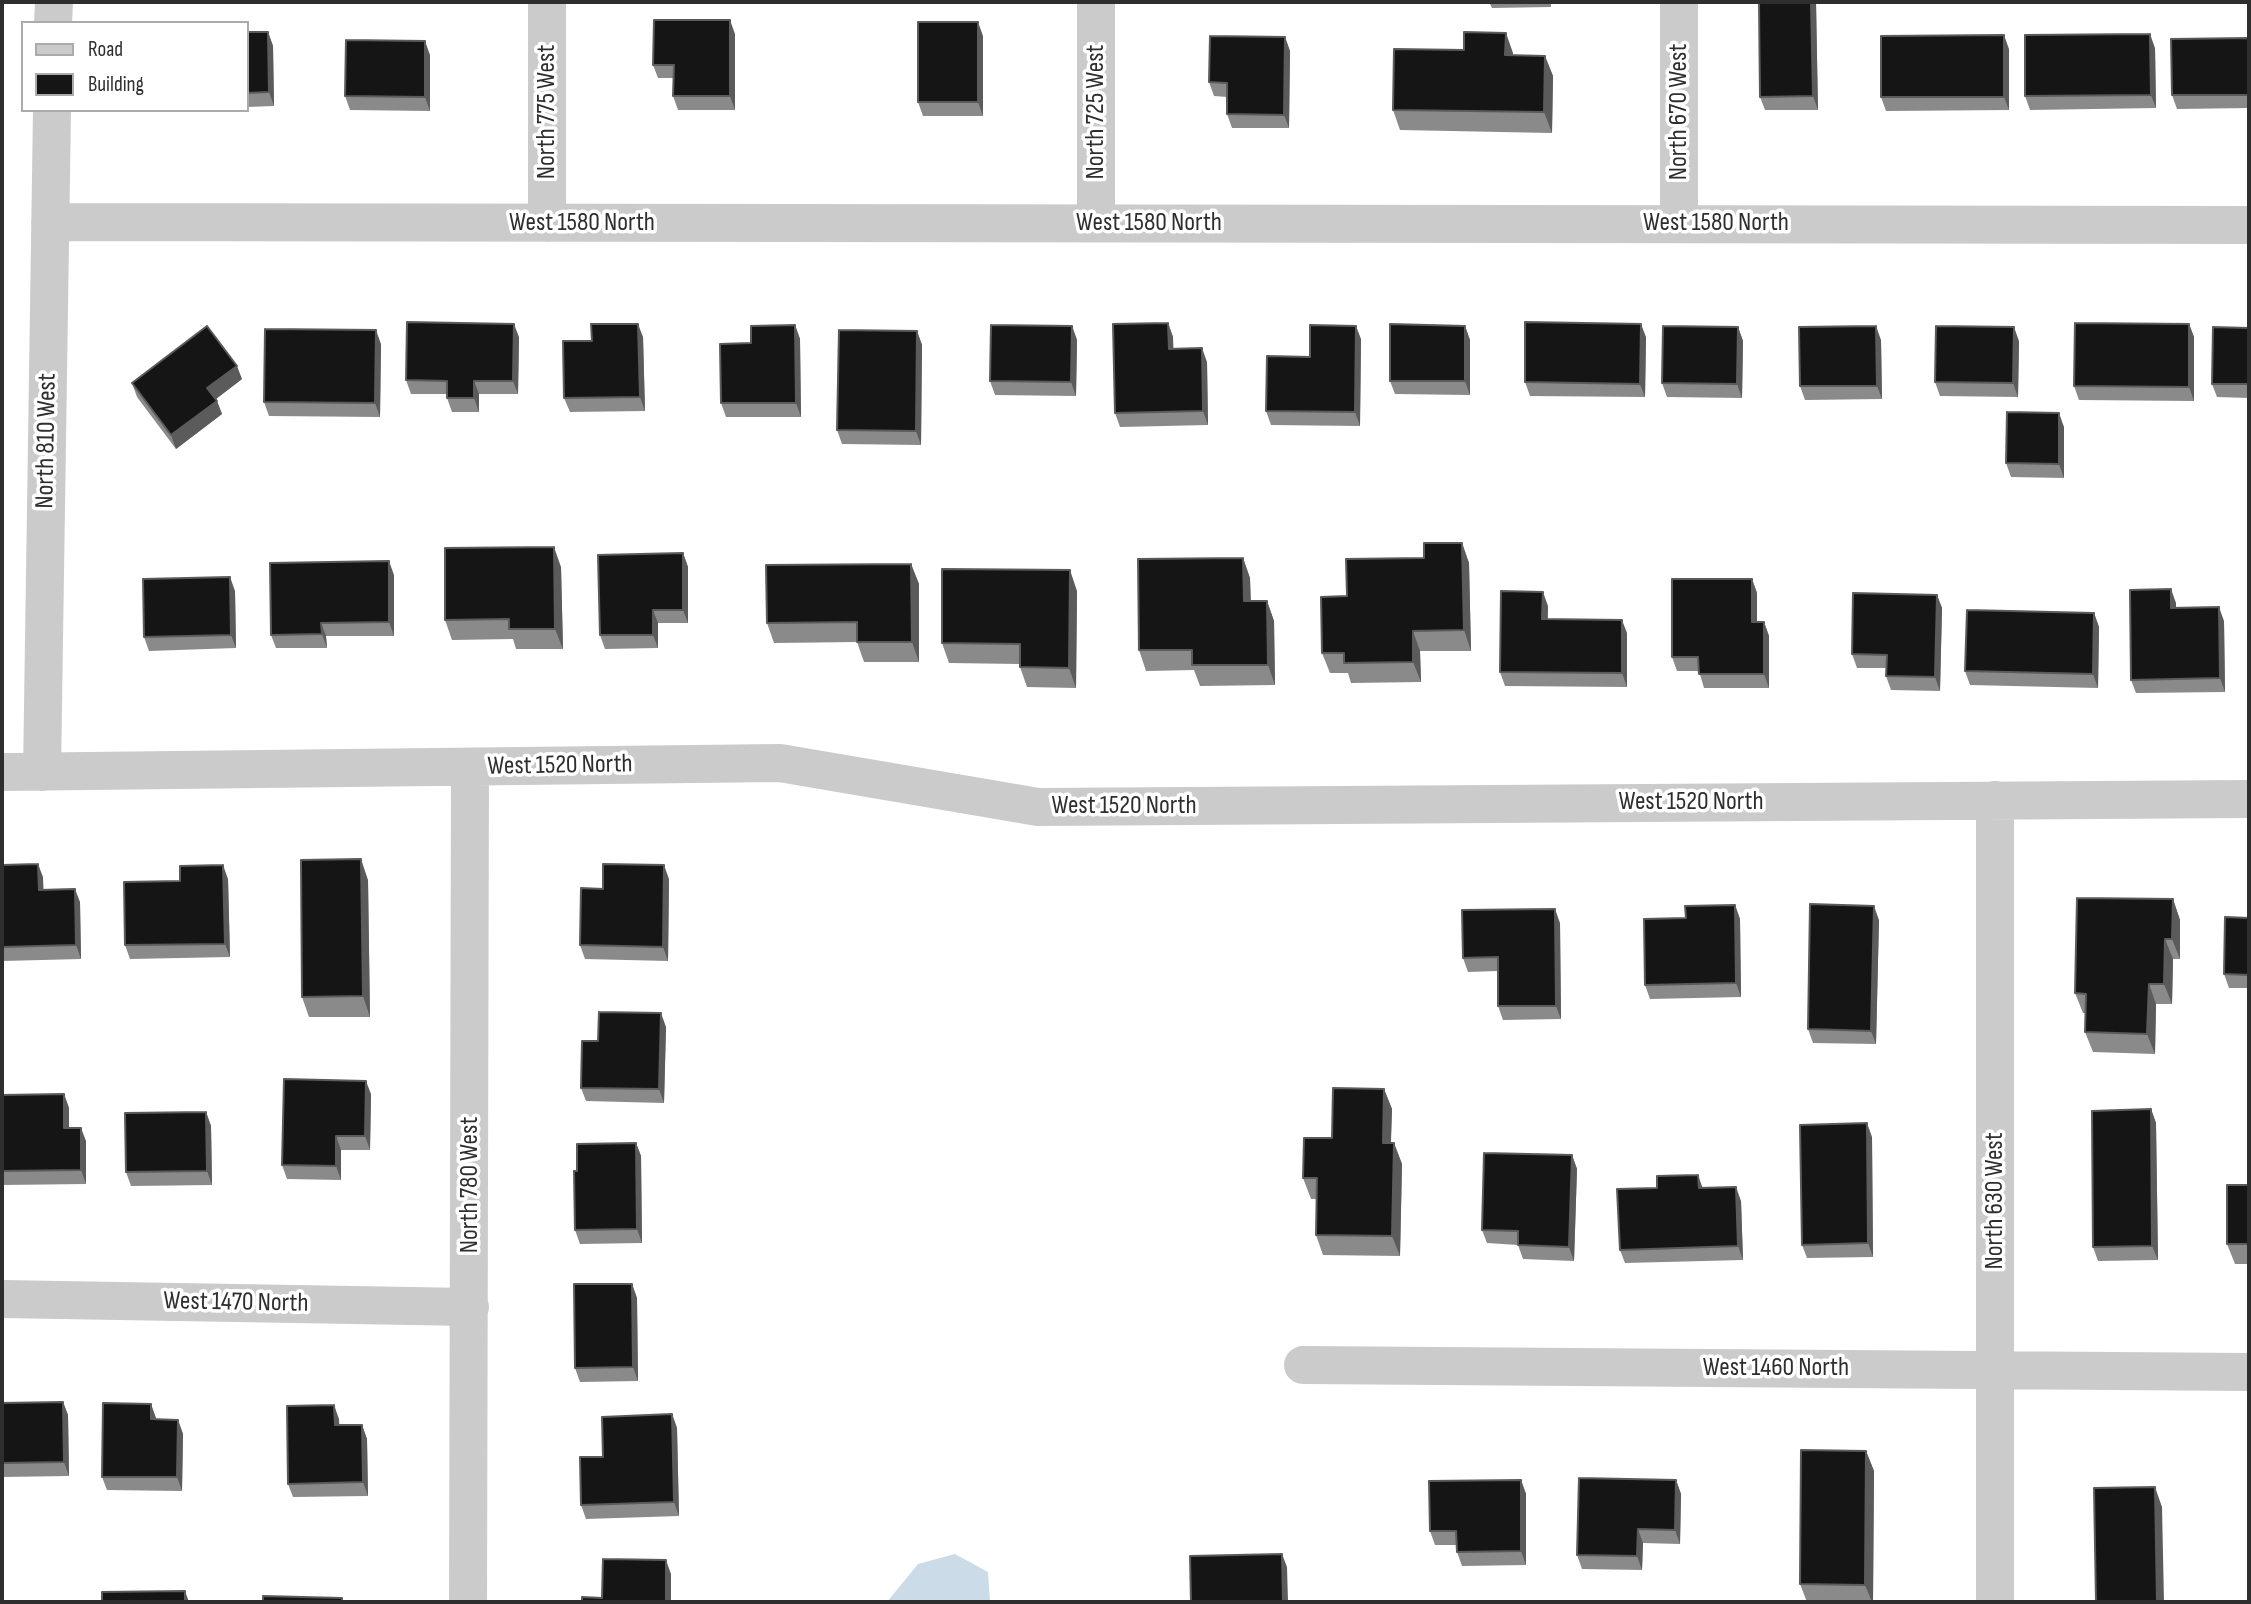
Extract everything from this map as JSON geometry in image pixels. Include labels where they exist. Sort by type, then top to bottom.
[{"type":"street","points":[[53,21],[54,2]]},
{"type":"street","name":"North 775 West","points":[[547,2],[547,223]]},
{"type":"street","name":"North 725 West","points":[[1096,2],[1096,222]]},
{"type":"street","name":"North 670 West","points":[[1679,2],[1679,222]]},
{"type":"street","name":"North 810 West","points":[[42,772],[52,112]]},
{"type":"street","name":"West 1580 North","points":[[50,222],[1679,222],[2249,225]]},
{"type":"street","name":"West 1520 North","points":[[2,772],[780,763],[1038,807],[2249,799]]},
{"type":"street","name":"North 780 West","points":[[468,1602],[470,767]]},
{"type":"street","name":"North 630 West","points":[[1995,800],[1995,1602]]},
{"type":"street","name":"West 1470 North","points":[[2,1299],[470,1307]]},
{"type":"street","name":"West 1460 North","points":[[1303,1366],[2249,1372]]},
{"type":"water","points":[[955,1554],[988,1572],[990,1602],[887,1602],[918,1564]]},
{"type":"building","points":[[1759,2],[1811,2],[1813,96],[1760,97]]},
{"type":"building","points":[[654,20],[730,20],[730,96],[673,96],[674,65],[653,65]]},
{"type":"building","points":[[918,22],[978,22],[978,102],[918,102]]},
{"type":"building","points":[[248,32],[268,32],[269,92],[248,93]]},
{"type":"building","points":[[1464,32],[1506,33],[1505,55],[1545,56],[1544,112],[1393,110],[1394,49],[1464,50]]},
{"type":"building","points":[[2150,34],[2151,95],[2025,96],[2025,35]]},
{"type":"building","points":[[2004,35],[2004,97],[1881,97],[1881,36]]},
{"type":"building","points":[[1210,36],[1285,37],[1284,115],[1227,114],[1227,83],[1209,82]]},
{"type":"building","points":[[2249,38],[2249,95],[2172,95],[2171,39]]},
{"type":"building","points":[[346,40],[425,41],[425,97],[345,96]]},
{"type":"building","points":[[407,322],[514,324],[513,381],[474,381],[474,398],[447,398],[447,381],[406,380]]},
{"type":"building","points":[[1525,322],[1641,324],[1640,384],[1525,382]]},
{"type":"building","points":[[1168,323],[1169,349],[1202,348],[1203,411],[1115,413],[1113,324]]},
{"type":"building","points":[[2075,323],[2189,324],[2189,387],[2074,386]]},
{"type":"building","points":[[591,324],[638,324],[640,397],[564,398],[563,341],[592,341]]},
{"type":"building","points":[[1390,324],[1465,326],[1465,381],[1390,381]]},
{"type":"building","points":[[795,325],[796,403],[721,403],[720,344],[751,343],[751,326]]},
{"type":"building","points":[[991,325],[1072,326],[1071,382],[990,381]]},
{"type":"building","points":[[1310,325],[1356,326],[1355,412],[1266,411],[1267,356],[1310,357]]},
{"type":"building","points":[[207,326],[237,366],[207,388],[217,401],[171,435],[132,383]]},
{"type":"building","points":[[1663,326],[1738,327],[1737,384],[1662,383]]},
{"type":"building","points":[[1876,326],[1877,386],[1800,386],[1799,327]]},
{"type":"building","points":[[1936,326],[2014,327],[2013,383],[1935,382]]},
{"type":"building","points":[[2213,327],[2249,328],[2249,384],[2212,384]]},
{"type":"building","points":[[265,329],[376,330],[375,403],[264,402]]},
{"type":"building","points":[[839,330],[917,331],[916,431],[837,430]]},
{"type":"building","points":[[2007,412],[2059,413],[2059,464],[2006,463]]},
{"type":"building","points":[[1424,543],[1462,543],[1464,630],[1413,631],[1413,662],[1344,663],[1344,653],[1322,653],[1321,597],[1347,596],[1346,559],[1424,558]]},
{"type":"building","points":[[554,547],[555,629],[509,629],[509,619],[445,620],[445,548]]},
{"type":"building","points":[[683,553],[683,610],[653,610],[653,635],[600,635],[598,555]]},
{"type":"building","points":[[1243,558],[1244,601],[1267,601],[1268,665],[1192,665],[1192,650],[1139,650],[1138,559]]},
{"type":"building","points":[[389,561],[389,622],[321,623],[322,634],[271,635],[270,563]]},
{"type":"building","points":[[911,564],[912,642],[857,642],[857,622],[767,623],[766,565]]},
{"type":"building","points":[[942,569],[1070,570],[1069,668],[1020,667],[1020,644],[942,643]]},
{"type":"building","points":[[230,577],[231,635],[144,637],[143,579]]},
{"type":"building","points":[[1672,579],[1752,579],[1752,622],[1764,622],[1764,674],[1699,674],[1698,657],[1672,657]]},
{"type":"building","points":[[2171,589],[2171,608],[2219,607],[2220,678],[2131,680],[2130,590]]},
{"type":"building","points":[[1501,591],[1543,592],[1542,619],[1622,620],[1622,673],[1500,672]]},
{"type":"building","points":[[1853,593],[1937,595],[1935,677],[1886,676],[1887,655],[1852,654]]},
{"type":"building","points":[[1967,610],[2094,613],[2093,674],[1965,671]]},
{"type":"building","points":[[361,859],[363,996],[302,997],[301,860]]},
{"type":"building","points":[[38,864],[39,890],[75,889],[76,945],[2,947],[2,865]]},
{"type":"building","points":[[603,864],[664,865],[663,947],[580,945],[581,888],[603,889]]},
{"type":"building","points":[[223,865],[225,944],[125,945],[124,882],[180,881],[180,866]]},
{"type":"building","points":[[2077,898],[2173,899],[2172,939],[2165,939],[2164,984],[2149,984],[2147,1034],[2085,1032],[2086,994],[2075,993]]},
{"type":"building","points":[[1810,904],[1874,906],[1871,1031],[1808,1029]]},
{"type":"building","points":[[1735,905],[1736,983],[1645,985],[1644,919],[1686,918],[1685,906]]},
{"type":"building","points":[[1555,909],[1556,1006],[1498,1006],[1498,957],[1463,958],[1462,910]]},
{"type":"building","points":[[2225,917],[2249,918],[2249,975],[2224,974]]},
{"type":"building","points":[[599,1012],[661,1013],[659,1089],[581,1088],[582,1041],[598,1041]]},
{"type":"building","points":[[284,1079],[366,1081],[365,1136],[336,1136],[336,1166],[282,1165]]},
{"type":"building","points":[[1333,1088],[1384,1089],[1383,1143],[1394,1143],[1392,1236],[1316,1235],[1317,1178],[1303,1178],[1304,1138],[1332,1138]]},
{"type":"building","points":[[64,1094],[64,1128],[81,1128],[81,1170],[2,1171],[2,1095]]},
{"type":"building","points":[[2151,1109],[2152,1246],[2093,1247],[2092,1111]]},
{"type":"building","points":[[206,1112],[207,1171],[126,1172],[125,1113]]},
{"type":"building","points":[[1867,1123],[1868,1243],[1802,1245],[1800,1125]]},
{"type":"building","points":[[636,1143],[637,1229],[575,1230],[574,1171],[577,1171],[577,1144]]},
{"type":"building","points":[[1484,1153],[1572,1155],[1569,1247],[1518,1245],[1518,1231],[1482,1230]]},
{"type":"building","points":[[1698,1175],[1699,1188],[1736,1187],[1738,1246],[1620,1250],[1617,1189],[1657,1188],[1657,1176]]},
{"type":"building","points":[[2227,1185],[2249,1185],[2249,1244],[2227,1244]]},
{"type":"building","points":[[574,1284],[632,1284],[633,1367],[575,1368]]},
{"type":"building","points":[[63,1402],[64,1462],[2,1463],[2,1403]]},
{"type":"building","points":[[103,1403],[151,1404],[151,1419],[178,1420],[177,1477],[102,1477]]},
{"type":"building","points":[[334,1405],[335,1425],[362,1425],[363,1482],[288,1484],[287,1406]]},
{"type":"building","points":[[672,1414],[674,1502],[581,1505],[580,1457],[603,1457],[602,1417]]},
{"type":"building","points":[[1801,1450],[1866,1451],[1865,1585],[1800,1584]]},
{"type":"building","points":[[1579,1478],[1676,1480],[1675,1530],[1638,1529],[1637,1556],[1577,1555]]},
{"type":"building","points":[[1521,1480],[1521,1551],[1457,1552],[1456,1531],[1430,1531],[1429,1481]]},
{"type":"building","points":[[2155,1487],[2157,1602],[2096,1602],[2094,1488]]},
{"type":"building","points":[[1282,1554],[1283,1602],[1191,1602],[1190,1556]]},
{"type":"building","points":[[603,1559],[666,1560],[666,1602],[582,1602],[582,1597],[602,1598]]},
{"type":"building","points":[[185,1591],[185,1602],[102,1602],[102,1592]]},
{"type":"building","points":[[263,1596],[342,1598],[342,1602],[263,1602]]}]
